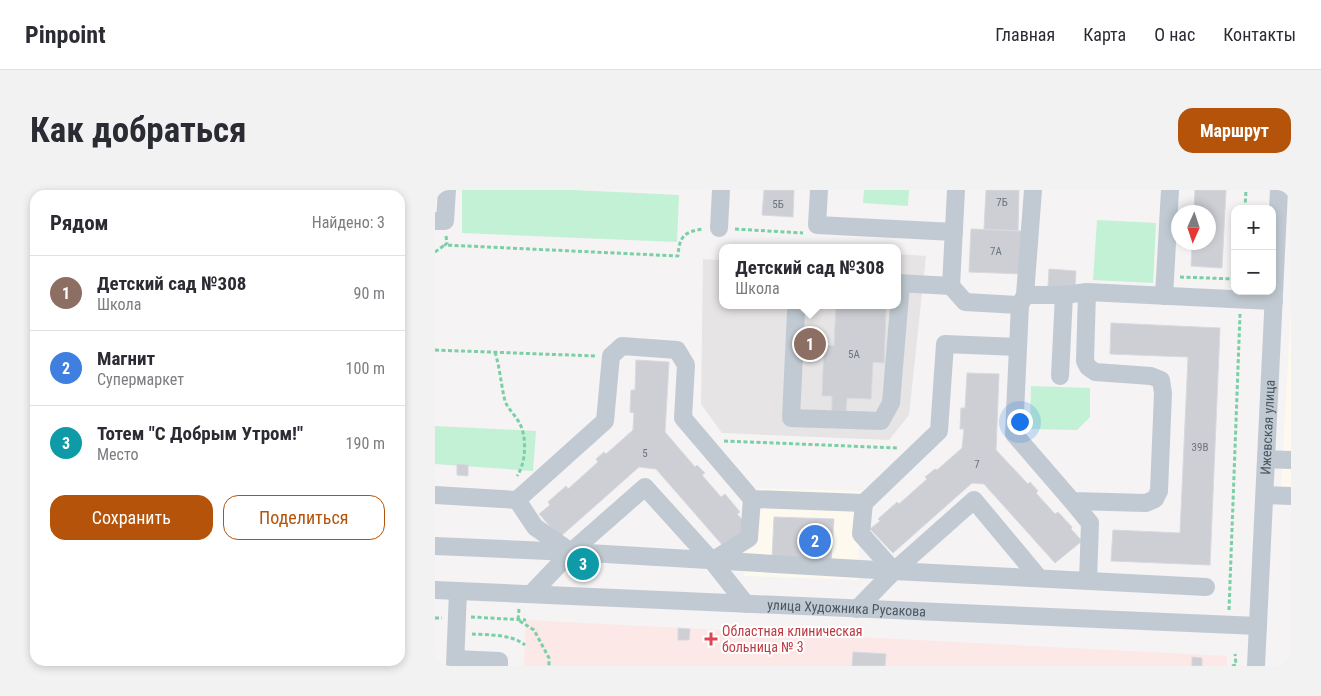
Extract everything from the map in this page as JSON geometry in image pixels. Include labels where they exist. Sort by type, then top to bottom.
[{"type":"street","points":[[440,221],[447,190]]},
{"type":"street","points":[[719,228],[721,190]]},
{"type":"street","points":[[819,190],[817,225],[954,232]]},
{"type":"street","points":[[956,190],[951,286],[965,302],[1023,300],[1087,292],[1274,301]]},
{"type":"street","points":[[1033,190],[1018,347],[1014,434],[1090,523],[1088,580]]},
{"type":"street","points":[[1164,296],[1170,190]]},
{"type":"street","name":"Ижевская улица","points":[[1256,666],[1274,301],[1283,197]]},
{"type":"street","points":[[901,283],[951,286]]},
{"type":"street","points":[[1072,501],[1147,503],[1155,499],[1159,491],[1163,393],[1161,380],[1151,376],[1095,372],[1088,367],[1085,361],[1087,292]]},
{"type":"street","points":[[1060,376],[1063,295]]},
{"type":"street","points":[[798,309],[796,312],[791,418],[881,421],[891,403],[897,309]]},
{"type":"street","points":[[894,572],[861,534],[864,503],[939,431],[945,344],[1018,347]]},
{"type":"street","points":[[435,495],[517,500],[605,422],[611,356],[622,346],[677,350],[686,365],[683,418],[752,499],[749,538],[712,561]]},
{"type":"street","points":[[1266,459],[1291,460]]},
{"type":"street","points":[[526,594],[645,487],[712,561],[746,604]]},
{"type":"street","points":[[1265,495],[1291,496]]},
{"type":"street","points":[[752,499],[864,503]]},
{"type":"street","points":[[517,500],[535,527],[571,552]]},
{"type":"street","points":[[857,609],[894,572],[974,500],[1039,578]]},
{"type":"street","points":[[435,546],[571,552],[894,572],[1206,587]]},
{"type":"street","name":"улица Художника Русакова","points":[[435,590],[1259,626]]},
{"type":"street","points":[[458,591],[455,662],[499,661],[499,666]]},
{"type":"path","points":[[1245,205],[1246,190]]},
{"type":"path","points":[[440,221],[447,243],[445,245],[678,256],[680,240],[690,230],[719,228],[803,233],[817,225]]},
{"type":"path","points":[[435,252],[447,243]]},
{"type":"path","points":[[1165,277],[1231,280]]},
{"type":"path","points":[[1228,625],[1240,299]]},
{"type":"path","points":[[435,350],[611,356]]},
{"type":"path","points":[[495,352],[500,367],[506,403],[521,425],[523,434],[524,452],[517,478]]},
{"type":"path","points":[[702,440],[921,449]]},
{"type":"path","points":[[518,620],[526,594]]},
{"type":"path","points":[[457,616],[525,620]]},
{"type":"path","points":[[518,620],[534,630],[549,658],[549,666]]},
{"type":"path","points":[[457,634],[510,638],[518,640],[525,645]]},
{"type":"path","points":[[1234,665],[1235,654]]},
{"type":"shaded area","points":[[901,254],[926,256],[909,415],[889,440],[722,433],[701,404],[703,259],[719,260],[719,309],[901,309]]},
{"type":"shaded area","points":[[1291,309],[1291,502],[1280,502]]},
{"type":"shaded area","points":[[747,488],[861,491],[858,580],[744,576]]},
{"type":"shaded area","name":"Областная клиническая больница № 3","points":[[526,620],[1227,656],[1227,666],[524,666]]},
{"type":"green space","points":[[462,190],[574,190],[679,195],[677,242],[462,233]]},
{"type":"green space","points":[[864,190],[909,190],[908,206],[863,203]]},
{"type":"green space","points":[[1097,220],[1156,223],[1153,283],[1093,280]]},
{"type":"green space","points":[[1031,386],[1090,388],[1090,417],[1077,430],[1030,429]]},
{"type":"green space","points":[[435,426],[536,431],[533,471],[435,464]]},
{"type":"building","points":[[764,190],[794,190],[793,217],[762,215]]},
{"type":"building","points":[[986,190],[1019,190],[1018,231],[984,229]]},
{"type":"building","points":[[1195,190],[1226,190],[1222,268],[1191,266],[1192,250],[1216,250],[1216,205],[1194,205]]},
{"type":"building","points":[[971,229],[1024,231],[1022,274],[969,272]]},
{"type":"building","points":[[1049,269],[1076,271],[1075,288],[1048,287]]},
{"type":"building","points":[[836,309],[886,309],[884,363],[873,362],[871,399],[847,398],[846,411],[832,411],[832,396],[822,396],[824,345],[834,346]]},
{"type":"building","points":[[1111,323],[1220,328],[1210,565],[1111,561],[1113,530],[1180,533],[1188,357],[1110,354]]},
{"type":"building","points":[[636,360],[669,362],[665,432],[695,467],[697,465],[705,473],[702,475],[721,497],[725,494],[740,512],[737,514],[748,526],[724,547],[656,469],[639,467],[560,537],[539,514],[550,505],[548,502],[566,486],[568,489],[598,462],[596,459],[604,452],[606,454],[633,430],[634,413],[630,412],[631,390],[635,390]]},
{"type":"building","points":[[967,373],[999,374],[996,450],[1028,484],[1030,482],[1038,491],[1036,493],[1055,514],[1058,512],[1082,541],[1055,563],[984,484],[972,483],[893,553],[870,529],[897,502],[899,504],[927,479],[925,477],[935,469],[937,470],[962,448],[964,429],[960,429],[961,408],[965,408]]},
{"type":"building","points":[[457,464],[468,465],[468,476],[457,475]]},
{"type":"building","points":[[774,517],[834,519],[831,562],[772,559]]},
{"type":"building","points":[[678,628],[690,629],[689,640],[678,640]]},
{"type":"building","points":[[853,652],[886,654],[885,666],[852,666]]},
{"type":"building","points":[[1192,657],[1202,658],[1202,666],[1192,666]]},
{"type":"place","name":"Детский сад №308","points":[[810,344]]},
{"type":"place","name":"Магнит","points":[[815,541]]},
{"type":"place","name":"Тотем \"С Добрым Утром!\"","points":[[583,564]]},
{"type":"place","name":"Областная клиническая больница № 3","points":[[711,639]]}]
